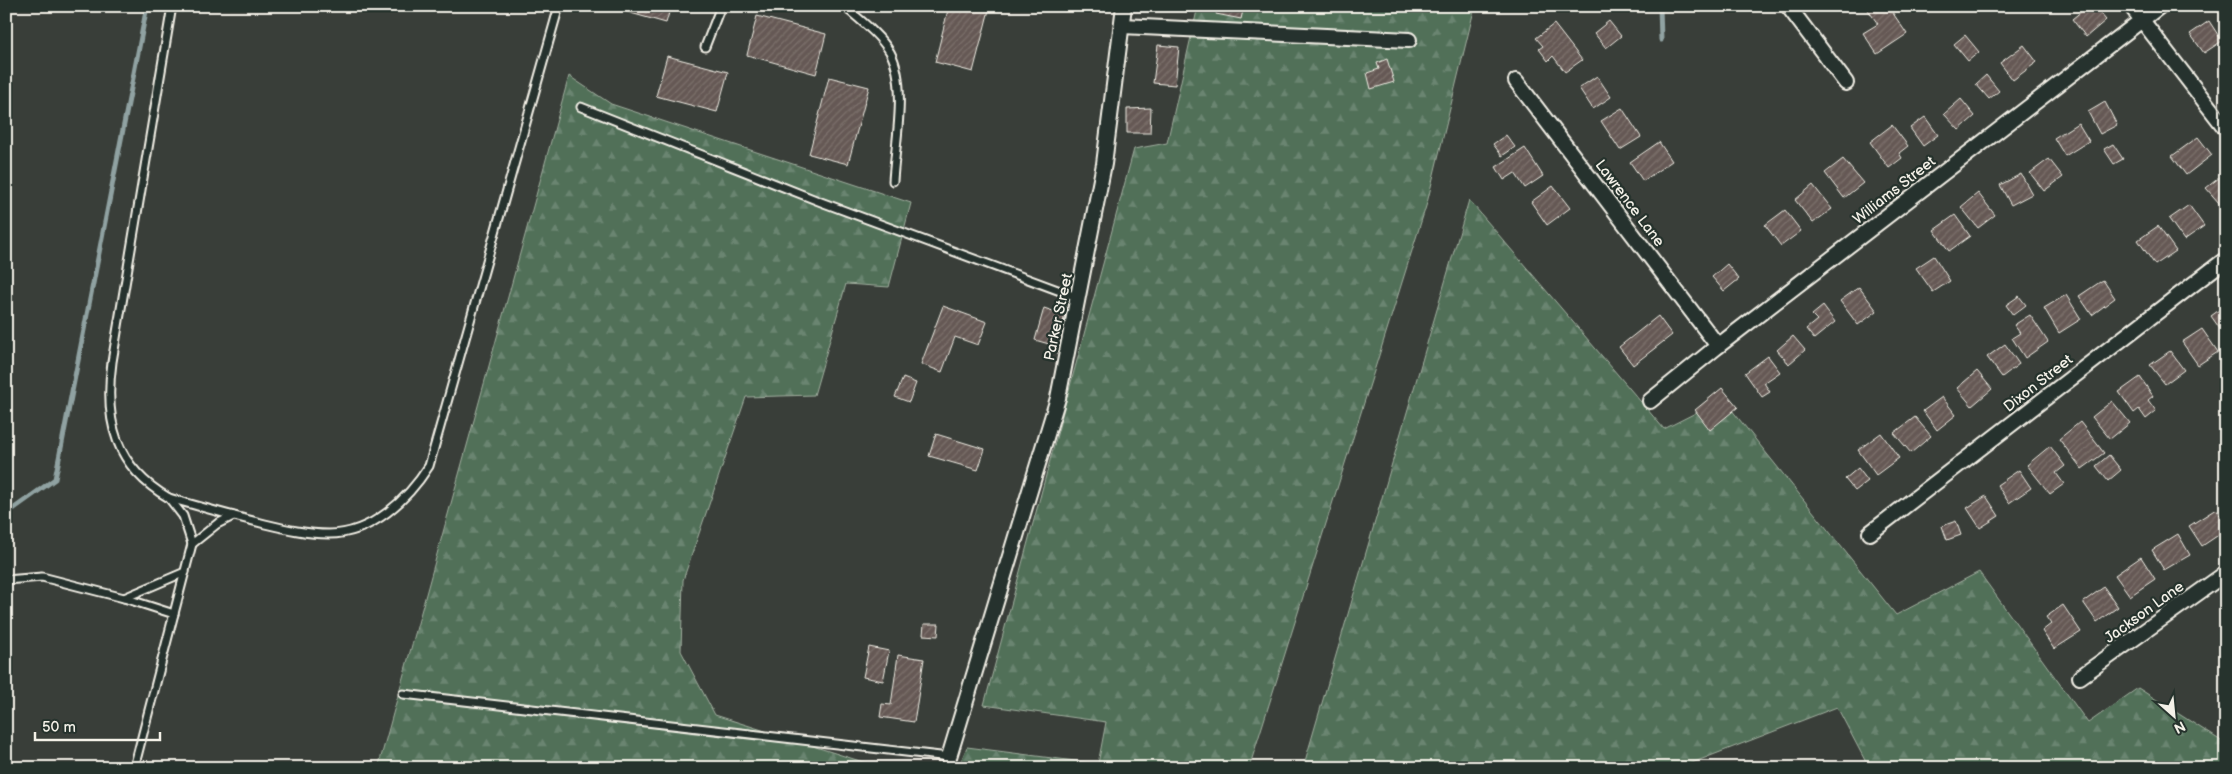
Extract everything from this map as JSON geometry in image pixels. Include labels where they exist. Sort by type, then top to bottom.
[{"type":"street","name":"Parker Street","points":[[948,757],[1047,438],[1079,298],[1104,164],[1124,6]]},
{"type":"street","points":[[1788,6],[1846,82]]},
{"type":"street","points":[[2132,6],[2226,128]]},
{"type":"street","name":"Williams Street","points":[[1650,401],[1718,346],[2160,6]]},
{"type":"street","points":[[1122,26],[1410,40]]},
{"type":"street","name":"Lawrence Lane","points":[[1516,81],[1718,346]]},
{"type":"street","name":"Dixon Street","points":[[1870,533],[2226,259]]},
{"type":"street","name":"Jackson Lane","points":[[2080,677],[2226,573]]},
{"type":"lane","points":[[172,6],[108,389],[113,432],[134,471],[151,488],[169,498],[301,532],[330,534],[351,531],[385,514],[403,500],[425,472],[439,432],[559,6]]},
{"type":"lane","points":[[704,46],[721,6]]},
{"type":"lane","points":[[844,6],[864,23],[890,52],[899,84],[893,181]]},
{"type":"lane","points":[[581,107],[821,202],[1079,298]]},
{"type":"lane","points":[[134,768],[192,544],[183,516],[169,498]]},
{"type":"lane","points":[[192,544],[217,524],[233,516]]},
{"type":"lane","points":[[124,598],[185,572]]},
{"type":"lane","points":[[6,580],[42,577],[124,598],[174,614]]},
{"type":"lane","points":[[403,694],[948,757]]},
{"type":"green space","points":[[1198,6],[1475,6],[1427,203],[1249,768],[958,768],[967,747],[1098,764],[1106,722],[984,705],[1134,149],[1167,143]]},
{"type":"green space","points":[[569,76],[611,104],[911,203],[889,287],[846,284],[814,395],[746,397],[683,580],[681,651],[715,715],[882,768],[378,768]]},
{"type":"green space","points":[[1469,200],[1664,429],[1723,399],[1896,615],[1979,572],[2088,723],[2138,688],[2226,744],[2226,768],[1869,768],[1837,707],[1679,768],[1303,768]]},
{"type":"building","points":[[628,6],[671,6],[666,23],[627,12]]},
{"type":"building","points":[[949,6],[990,6],[973,72],[935,62]]},
{"type":"building","points":[[1218,6],[1244,6],[1241,19],[1216,14]]},
{"type":"building","points":[[1873,6],[1888,6],[1907,34],[1877,54],[1863,33],[1878,24],[1868,10]]},
{"type":"building","points":[[2088,6],[2094,6],[2106,20],[2086,37],[2072,19]]},
{"type":"building","points":[[757,16],[826,34],[816,74],[747,55]]},
{"type":"building","points":[[1609,21],[1621,36],[1606,48],[1594,33]]},
{"type":"building","points":[[2209,21],[2222,41],[2204,53],[2190,34]]},
{"type":"building","points":[[1554,24],[1582,60],[1565,72],[1553,56],[1548,61],[1539,49],[1543,46],[1536,38]]},
{"type":"building","points":[[1965,35],[1979,52],[1968,61],[1954,44]]},
{"type":"building","points":[[1158,45],[1179,47],[1175,85],[1153,83]]},
{"type":"building","points":[[2024,45],[2037,62],[2013,80],[2000,63]]},
{"type":"building","points":[[667,56],[728,72],[717,112],[656,96]]},
{"type":"building","points":[[1387,59],[1394,82],[1371,89],[1367,73],[1379,69],[1377,63]]},
{"type":"building","points":[[1986,75],[1999,91],[1989,99],[1976,84]]},
{"type":"building","points":[[1597,76],[1611,97],[1593,109],[1579,88]]},
{"type":"building","points":[[829,77],[869,87],[848,164],[809,154]]},
{"type":"building","points":[[1961,99],[1975,116],[1959,130],[1944,114]]},
{"type":"building","points":[[2105,102],[2117,125],[2100,134],[2088,112]]},
{"type":"building","points":[[1151,108],[1150,133],[1127,133],[1127,109]]},
{"type":"building","points":[[1622,108],[1641,137],[1620,150],[1601,121]]},
{"type":"building","points":[[1925,117],[1938,135],[1923,146],[1910,128]]},
{"type":"building","points":[[2078,123],[2089,141],[2065,156],[2054,138]]},
{"type":"building","points":[[1892,125],[1908,146],[1899,153],[1902,158],[1889,168],[1870,142]]},
{"type":"building","points":[[1506,135],[1515,147],[1502,156],[1493,144]]},
{"type":"building","points":[[2198,137],[2212,155],[2186,175],[2172,156]]},
{"type":"building","points":[[1659,142],[1672,161],[1643,181],[1630,162]]},
{"type":"building","points":[[2113,144],[2123,159],[2114,164],[2104,149]]},
{"type":"building","points":[[1525,148],[1543,176],[1525,188],[1515,173],[1504,180],[1496,167]]},
{"type":"building","points":[[1843,159],[1863,183],[1844,198],[1825,173]]},
{"type":"building","points":[[2049,159],[2063,177],[2044,191],[2030,173]]},
{"type":"building","points":[[2021,174],[2032,194],[2011,205],[2000,185]]},
{"type":"building","points":[[2224,174],[2226,176],[2226,211],[2206,188]]},
{"type":"building","points":[[1813,185],[1832,209],[1813,223],[1795,200]]},
{"type":"building","points":[[1553,186],[1570,208],[1547,225],[1531,202]]},
{"type":"building","points":[[1978,193],[1995,215],[1978,228],[1961,207]]},
{"type":"building","points":[[2189,205],[2204,226],[2184,240],[2169,219]]},
{"type":"building","points":[[1785,210],[1801,231],[1781,246],[1765,225]]},
{"type":"building","points":[[1955,215],[1970,236],[1949,251],[1934,230]]},
{"type":"building","points":[[2158,226],[2176,251],[2155,265],[2138,240]]},
{"type":"building","points":[[1934,256],[1950,281],[1933,292],[1916,268]]},
{"type":"building","points":[[1727,264],[1739,279],[1724,291],[1712,277]]},
{"type":"building","points":[[2103,280],[2115,298],[2092,315],[2079,296]]},
{"type":"building","points":[[1859,287],[1877,311],[1858,325],[1840,301]]},
{"type":"building","points":[[2066,295],[2081,319],[2059,333],[2044,308]]},
{"type":"building","points":[[2019,296],[2026,305],[2013,315],[2006,305]]},
{"type":"building","points":[[2226,305],[2226,335],[2225,336],[2211,316]]},
{"type":"building","points":[[943,306],[987,322],[978,345],[955,337],[942,372],[921,364]]},
{"type":"building","points":[[1823,306],[1835,322],[1814,339],[1806,329],[1817,320],[1812,315]]},
{"type":"building","points":[[1044,308],[1065,315],[1056,346],[1035,340]]},
{"type":"building","points":[[2030,315],[2048,342],[2025,358],[2012,338],[2020,333],[2014,325]]},
{"type":"building","points":[[1658,316],[1672,335],[1633,365],[1619,347]]},
{"type":"building","points":[[2202,329],[2218,352],[2198,365],[2182,342]]},
{"type":"building","points":[[1793,336],[1805,350],[1789,364],[1777,350]]},
{"type":"building","points":[[2005,344],[2019,364],[2002,377],[1987,357]]},
{"type":"building","points":[[2170,351],[2184,370],[2165,384],[2150,365]]},
{"type":"building","points":[[1768,356],[1780,372],[1764,383],[1770,392],[1762,397],[1745,373]]},
{"type":"building","points":[[1977,371],[1992,389],[1972,406],[1957,388]]},
{"type":"building","points":[[2140,377],[2153,396],[2148,400],[2156,411],[2146,419],[2139,409],[2134,413],[2119,392]]},
{"type":"building","points":[[903,378],[916,383],[909,402],[895,397]]},
{"type":"building","points":[[1722,388],[1738,407],[1710,430],[1695,410]]},
{"type":"building","points":[[1942,397],[1956,415],[1937,430],[1923,411]]},
{"type":"building","points":[[2112,401],[2130,423],[2110,439],[2092,417]]},
{"type":"building","points":[[1915,417],[1931,436],[1911,453],[1894,433]]},
{"type":"building","points":[[2080,422],[2104,453],[2082,469],[2059,439]]},
{"type":"building","points":[[1881,433],[1899,458],[1876,475],[1858,450]]},
{"type":"building","points":[[936,434],[985,449],[978,470],[929,456]]},
{"type":"building","points":[[2050,446],[2065,466],[2056,473],[2064,484],[2050,494],[2027,465]]},
{"type":"building","points":[[2109,455],[2121,470],[2108,481],[2096,466]]},
{"type":"building","points":[[1858,468],[1868,481],[1855,491],[1845,479]]},
{"type":"building","points":[[2019,470],[2031,488],[2009,503],[1997,485]]},
{"type":"building","points":[[1986,496],[1999,516],[1980,528],[1967,508]]},
{"type":"building","points":[[2216,509],[2226,525],[2226,530],[2202,546],[2189,526]]},
{"type":"building","points":[[1956,521],[1961,535],[1947,540],[1942,526]]},
{"type":"building","points":[[2178,534],[2190,555],[2164,570],[2152,550]]},
{"type":"building","points":[[2141,557],[2155,579],[2130,596],[2115,575]]},
{"type":"building","points":[[2104,587],[2118,607],[2097,622],[2083,602]]},
{"type":"building","points":[[2063,605],[2081,632],[2054,649],[2042,631],[2051,624],[2046,617]]},
{"type":"building","points":[[924,624],[939,624],[938,636],[923,635]]},
{"type":"building","points":[[869,647],[889,651],[883,681],[863,677]]},
{"type":"building","points":[[898,655],[924,659],[914,722],[880,717],[882,704],[891,705]]},
{"type":"waterway","points":[[6,514],[55,479],[147,6]]},
{"type":"waterway","points":[[1660,6],[1661,40]]}]
